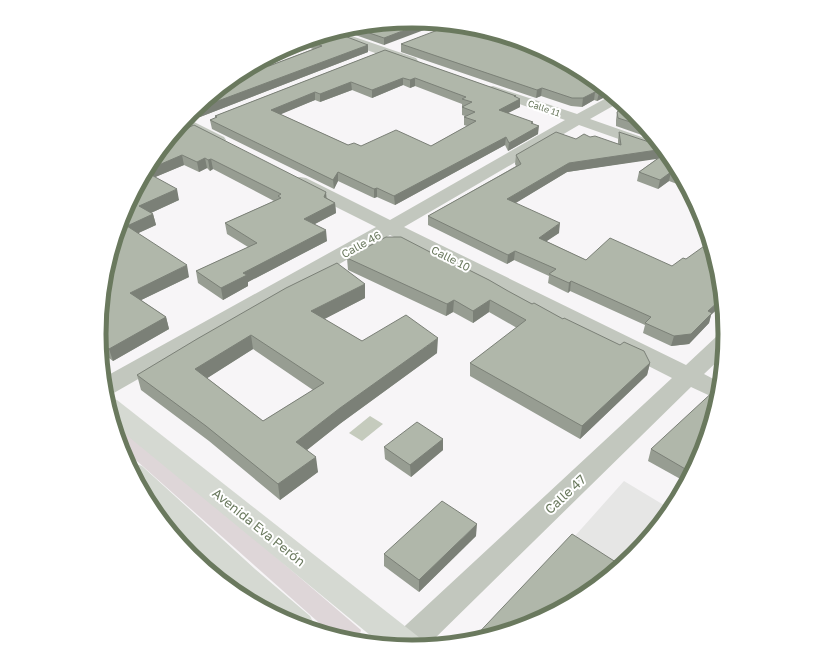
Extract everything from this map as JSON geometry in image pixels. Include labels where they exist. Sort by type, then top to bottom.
[{"type":"main road","name":"Avenida Eva Perón","points":[[116,412],[398,640]]},
{"type":"main road","points":[[147,488],[238,584],[263,602]]},
{"type":"street","points":[[341,36],[422,65]]},
{"type":"street","points":[[362,60],[405,44]]},
{"type":"street","name":"Calle 11","points":[[481,86],[655,147]]},
{"type":"street","name":"Calle 46","points":[[110,384],[611,101]]},
{"type":"street","points":[[189,126],[234,148]]},
{"type":"street","name":"Calle 10","points":[[284,174],[714,389]]},
{"type":"street","name":"Calle 47","points":[[412,641],[718,348]]},
{"type":"shaded area","points":[[370,416],[383,424],[362,441],[349,433]]},
{"type":"shaded area","points":[[119,422],[361,630],[360,636],[326,629],[131,456]]},
{"type":"shaded area","points":[[624,481],[666,506],[643,537],[615,565],[599,578],[566,600],[530,618],[490,631]]},
{"type":"building","points":[[410,28],[384,38],[366,32]]},
{"type":"building","points":[[439,30],[492,38],[530,51],[566,69],[600,92],[595,92],[583,98],[572,98],[542,88],[537,90],[401,44]]},
{"type":"building","points":[[344,36],[368,45],[210,104],[226,91],[259,69],[322,46],[316,43]]},
{"type":"building","points":[[385,50],[516,96],[514,96],[520,99],[499,110],[533,122],[531,123],[539,126],[509,143],[506,137],[394,196],[377,188],[374,189],[338,172],[333,180],[210,120],[217,117],[215,116]],"holes":[[[403,78],[410,80],[415,78],[466,97],[462,99],[472,102],[462,107],[475,112],[464,117],[476,121],[431,146],[396,130],[361,146],[354,143],[348,145],[271,110],[315,92],[320,94],[351,82],[372,90]]]},
{"type":"building","points":[[621,110],[634,123],[618,118],[617,112]]},
{"type":"building","points":[[194,125],[326,192],[324,197],[335,203],[304,219],[326,230],[243,273],[247,275],[221,288],[196,271],[257,243],[225,223],[281,198],[278,196],[281,194],[211,159],[208,160],[205,158],[197,162],[182,155],[157,166],[185,129]]},
{"type":"building","points":[[556,132],[576,139],[584,134],[590,137],[595,136],[621,145],[619,132],[652,143],[657,150],[569,163],[507,199],[560,223],[539,238],[586,260],[610,238],[672,266],[683,258],[686,259],[706,245],[713,275],[717,303],[708,311],[712,313],[691,334],[674,336],[645,323],[651,317],[571,281],[569,283],[549,274],[556,269],[515,251],[508,255],[428,216],[521,164],[516,155]]},
{"type":"building","points":[[661,156],[672,172],[660,180],[639,172]]},
{"type":"building","points":[[151,175],[177,189],[139,206],[153,214],[127,226],[187,265],[130,293],[166,317],[109,349],[107,347],[107,314],[116,255],[129,217]]},
{"type":"building","points":[[386,237],[401,237],[457,266],[459,265],[489,280],[563,319],[564,318],[620,345],[624,342],[644,351],[650,363],[582,426],[470,363],[526,320],[490,300],[473,311],[454,300],[447,304],[347,258]]},
{"type":"building","points":[[337,263],[365,284],[311,311],[362,341],[406,315],[438,338],[340,408],[296,442],[316,457],[278,484],[206,426],[137,375],[286,288]],"holes":[[[251,335],[324,383],[263,421],[195,369]]]},
{"type":"building","points":[[713,391],[709,414],[703,433],[687,470],[651,449]]},
{"type":"building","points":[[417,422],[443,439],[410,465],[384,447]]},
{"type":"building","points":[[442,501],[477,524],[419,580],[384,554]]},
{"type":"building","points":[[572,534],[617,563],[599,578],[566,600],[530,618],[492,631],[478,634]]}]
